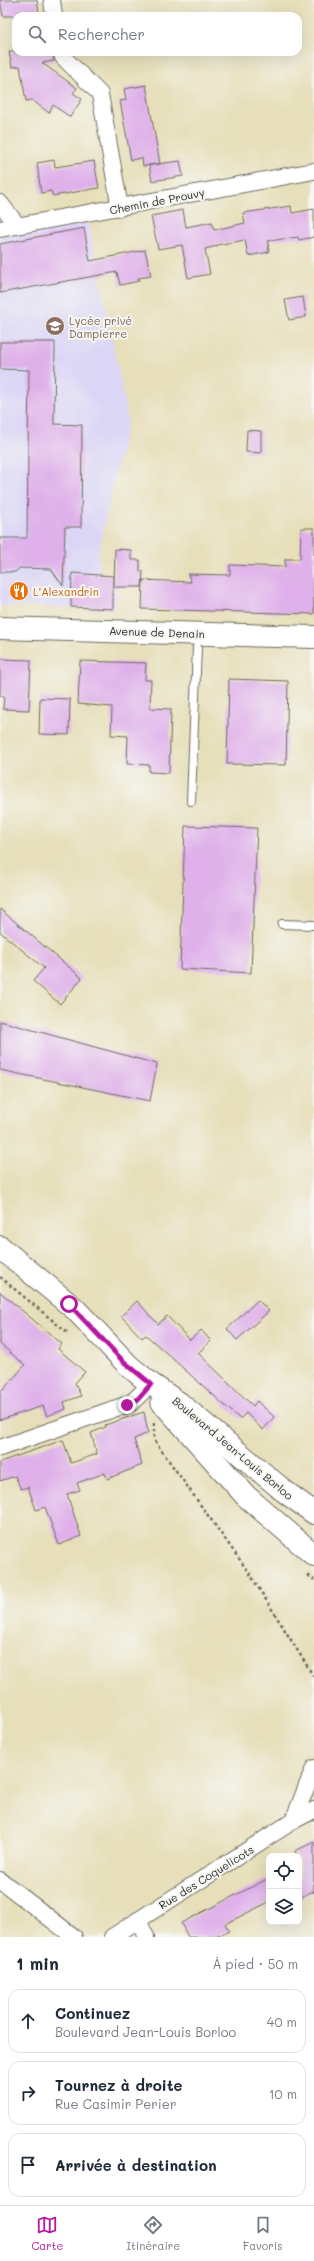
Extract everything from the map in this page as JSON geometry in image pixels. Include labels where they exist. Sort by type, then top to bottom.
[{"type":"main road","name":"Avenue de Denain","points":[[0,628],[314,637]]},
{"type":"main road","name":"Avenue de Denain","points":[[0,642],[314,650]]},
{"type":"main road","name":"Boulevard Jean-Louis Borloo","points":[[0,1247],[75,1309],[123,1361],[151,1384],[179,1403],[263,1473],[314,1513]]},
{"type":"main road","name":"Boulevard Jean-Louis Borloo","points":[[151,1384],[166,1407],[246,1496],[314,1555]]},
{"type":"street","points":[[52,0],[54,12]]},
{"type":"street","points":[[62,56],[100,94],[120,208]]},
{"type":"street","name":"Chemin de Prouvy","points":[[0,229],[314,172]]},
{"type":"street","points":[[0,203],[18,226]]},
{"type":"street","points":[[0,1448],[131,1403],[151,1384]]},
{"type":"street","points":[[293,1821],[314,1768]]},
{"type":"street","name":"Rue des Coquelicots","points":[[112,1937],[293,1821],[314,1810]]},
{"type":"street","points":[[0,1880],[74,1937]]},
{"type":"street","points":[[138,1920],[146,1937]]},
{"type":"lane","points":[[191,801],[197,647]]},
{"type":"lane","points":[[282,924],[314,926]]},
{"type":"path","points":[[154,1420],[154,1440],[250,1574],[314,1677]]},
{"type":"shaded area","name":"Lycée privé Dampierre","points":[[88,218],[128,419],[98,554],[102,584],[120,594],[113,609],[0,606],[0,234]]},
{"type":"building","points":[[0,0],[37,0],[39,12],[12,12],[12,16],[3,16]]},
{"type":"building","points":[[9,52],[12,52],[12,56],[53,56],[54,61],[42,63],[77,88],[73,93],[82,99],[70,117],[53,105],[49,113],[32,100],[26,101],[20,66],[12,67]]},
{"type":"building","points":[[146,85],[160,164],[143,166],[142,158],[131,160],[120,101],[126,100],[124,89]]},
{"type":"building","points":[[54,160],[55,167],[94,161],[99,188],[53,196],[51,191],[41,193],[37,163]]},
{"type":"building","points":[[180,161],[183,176],[152,181],[149,165]]},
{"type":"building","points":[[291,206],[292,213],[314,209],[314,237],[299,240],[298,237],[268,241],[269,252],[248,256],[245,240],[217,245],[205,249],[210,274],[188,278],[182,245],[158,249],[151,216],[183,210],[186,227],[212,222],[214,230],[245,223],[243,213]]},
{"type":"building","points":[[84,228],[90,261],[145,250],[151,276],[138,278],[139,281],[120,285],[117,272],[0,293],[0,244]]},
{"type":"building","points":[[303,297],[306,317],[289,320],[285,300]]},
{"type":"building","points":[[0,342],[55,342],[54,424],[82,425],[81,527],[65,527],[63,586],[51,569],[20,568],[15,572],[0,572],[0,538],[27,538],[29,370],[0,369]]},
{"type":"building","points":[[247,430],[261,431],[261,453],[246,452]]},
{"type":"building","points":[[301,528],[314,528],[314,614],[142,609],[143,580],[191,582],[188,574],[230,575],[230,565],[285,567],[285,559],[300,559]]},
{"type":"building","points":[[115,549],[131,550],[131,560],[140,560],[140,571],[143,571],[142,587],[114,587]]},
{"type":"building","points":[[72,573],[113,576],[113,609],[71,607]]},
{"type":"building","points":[[0,659],[31,660],[29,710],[3,709],[4,696],[0,696]]},
{"type":"building","points":[[80,661],[146,663],[145,680],[151,680],[150,708],[171,709],[169,773],[149,772],[149,765],[127,764],[128,736],[111,735],[112,707],[78,704]]},
{"type":"building","points":[[229,679],[288,681],[286,765],[227,764]]},
{"type":"building","points":[[40,698],[70,699],[69,735],[39,734]]},
{"type":"building","points":[[185,826],[257,828],[251,973],[180,969]]},
{"type":"building","points":[[0,909],[82,978],[60,1004],[33,981],[44,968],[0,932]]},
{"type":"building","points":[[0,1021],[157,1064],[150,1101],[0,1070]]},
{"type":"building","points":[[0,1292],[62,1344],[58,1349],[85,1372],[75,1383],[81,1396],[64,1402],[66,1409],[47,1416],[43,1406],[0,1420],[0,1391],[2,1391],[25,1365],[0,1344]]},
{"type":"building","points":[[258,1300],[269,1311],[237,1340],[227,1329]]},
{"type":"building","points":[[137,1301],[158,1324],[167,1316],[190,1340],[201,1330],[211,1341],[198,1353],[253,1406],[257,1401],[274,1417],[263,1430],[246,1413],[240,1419],[146,1335],[142,1338],[121,1316]]},
{"type":"building","points":[[144,1412],[148,1433],[134,1439],[142,1465],[107,1479],[105,1473],[77,1483],[80,1490],[67,1494],[81,1536],[59,1545],[45,1507],[36,1510],[28,1487],[21,1489],[15,1476],[0,1481],[0,1462],[63,1440],[71,1463],[97,1454],[91,1433],[106,1427],[105,1425]]},
{"type":"building","points":[[314,1842],[314,1893],[313,1891],[302,1896],[302,1853],[296,1853],[295,1851]]},
{"type":"building","points":[[266,1880],[266,1904],[225,1924],[229,1931],[216,1937],[188,1937],[181,1923]]},
{"type":"place","name":"Lycée privé Dampierre","points":[[55,326]]},
{"type":"place","name":"L’Alexandrin","points":[[19,591]]},
{"type":"route","points":[[69,1304],[83,1316],[123,1361],[151,1384],[138,1399],[127,1405]]}]
